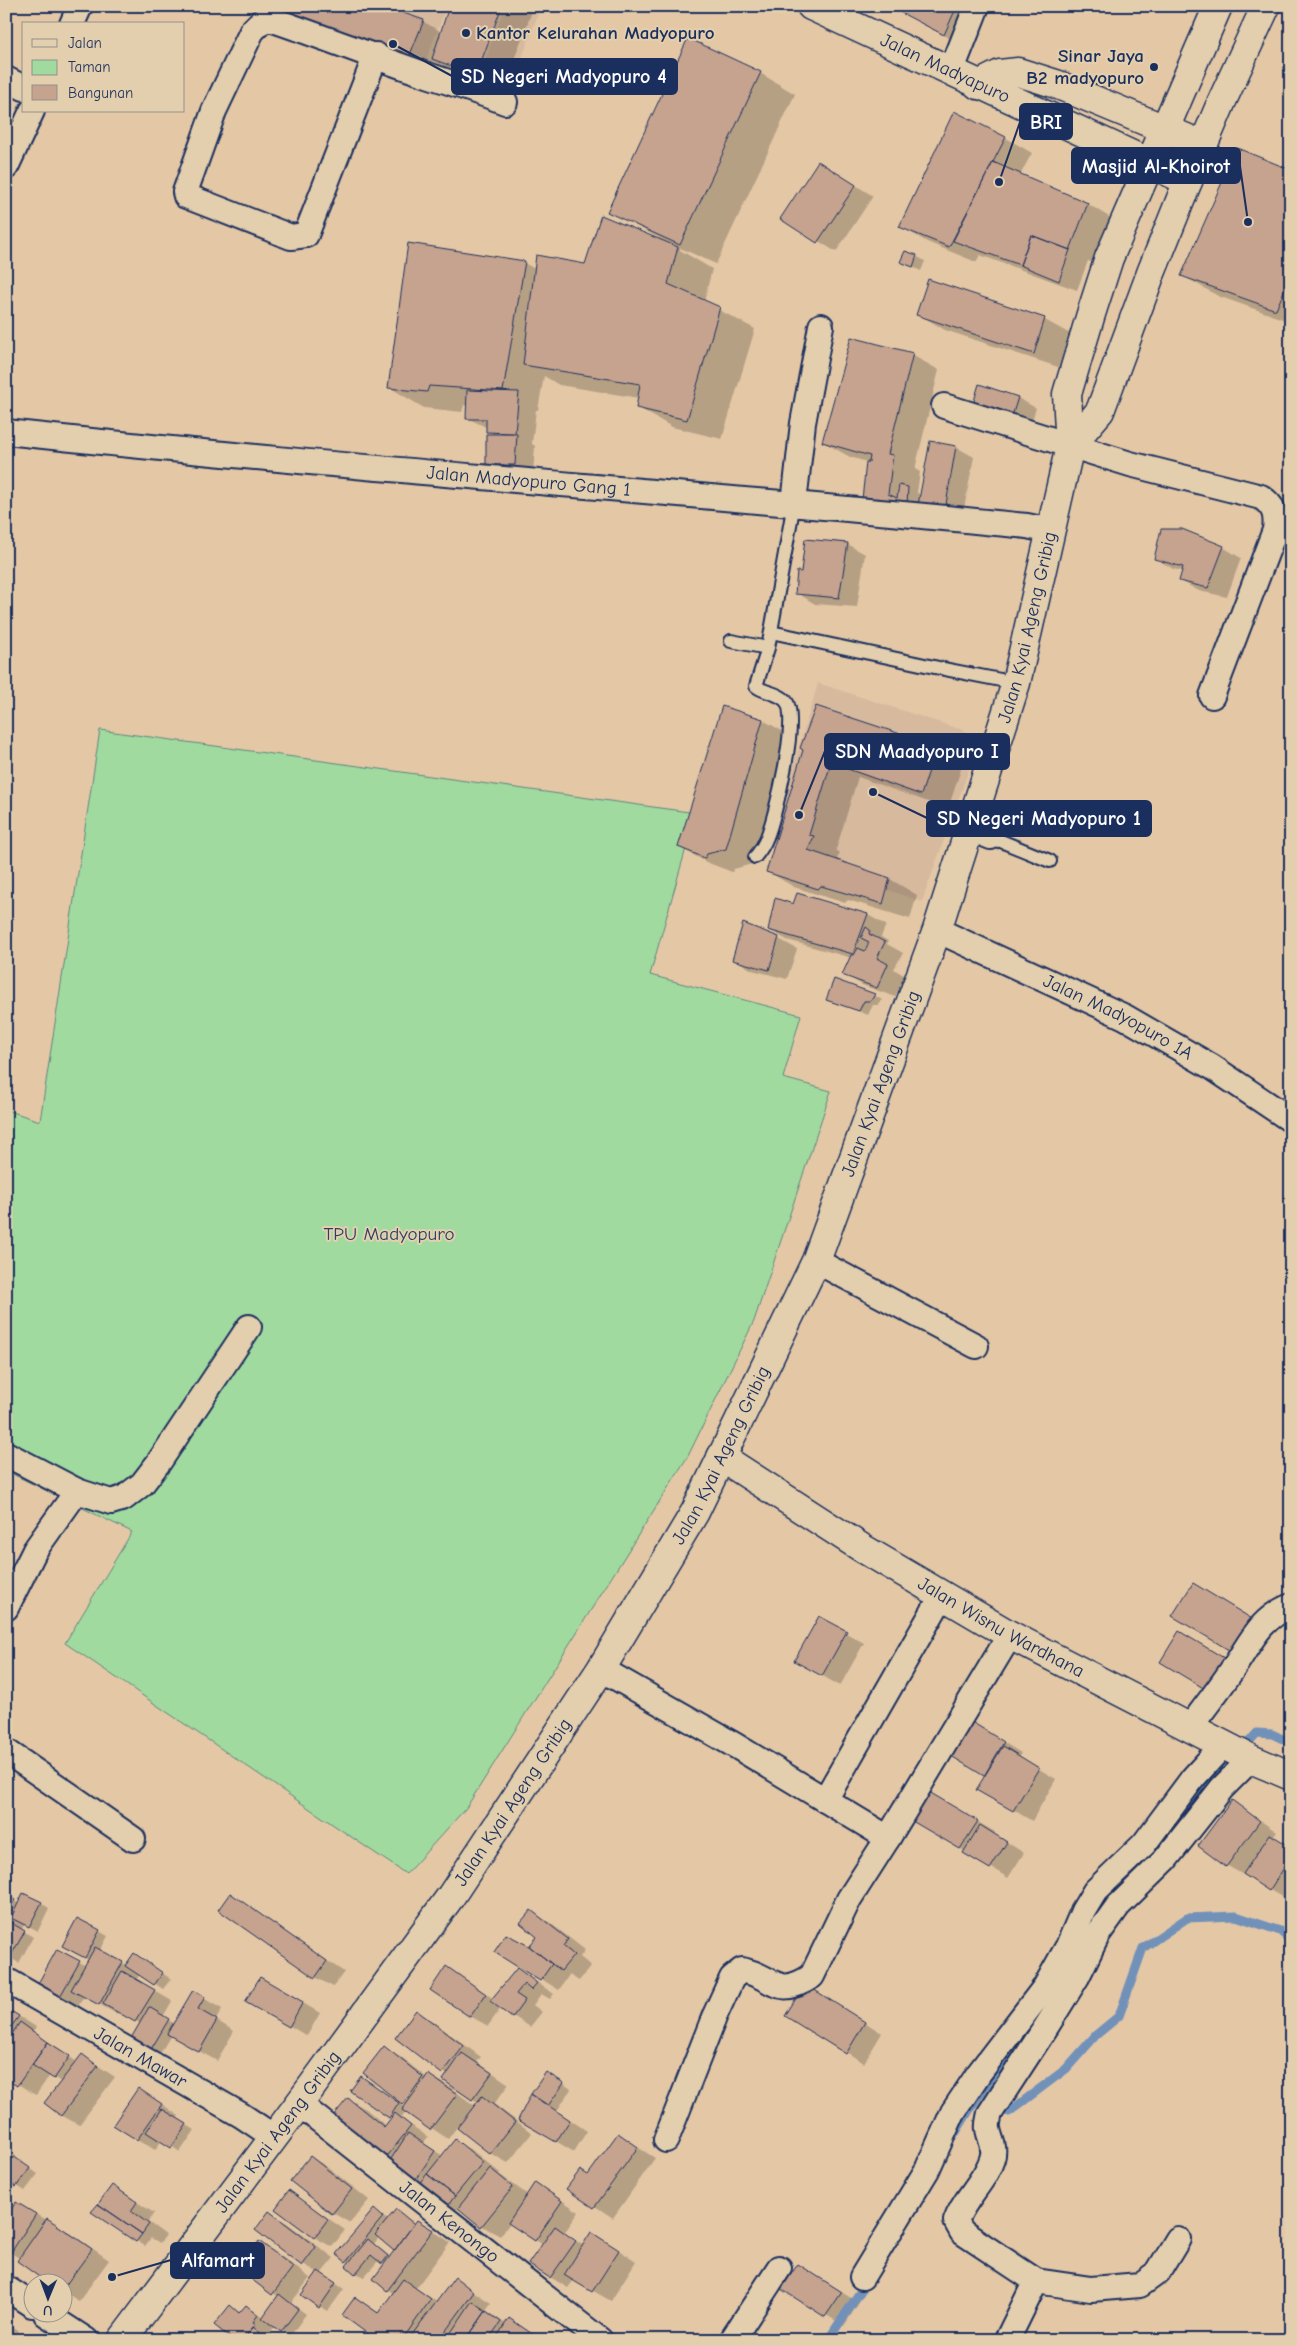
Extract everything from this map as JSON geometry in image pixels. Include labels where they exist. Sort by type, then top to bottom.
[{"type":"main road","name":"Jalan Madyapuro","points":[[811,6],[1188,181]]},
{"type":"main road","name":"Jalan Kyai Ageng Gribig","points":[[122,2340],[299,2104],[451,1896],[601,1669],[695,1512],[816,1261],[937,930],[981,833],[1070,446],[1067,394],[1109,258],[1218,6]]},
{"type":"main road","name":"Jalan Kyai Ageng Gribig","points":[[1070,446],[1100,411],[1151,273],[1188,181],[1266,6]]},
{"type":"main road","points":[[978,85],[1000,74],[1018,72],[1056,84],[1203,145]]},
{"type":"main road","name":"Jalan Wisnu Wardhana","points":[[721,1457],[862,1548],[1010,1635],[1238,1752],[1291,1776]]},
{"type":"street","points":[[73,22],[80,6]]},
{"type":"street","points":[[951,72],[977,6]]},
{"type":"street","points":[[376,55],[306,236],[291,237],[186,196],[185,192],[214,111],[252,31],[263,20],[275,13],[376,55],[505,102]]},
{"type":"street","points":[[6,79],[22,87]]},
{"type":"street","points":[[6,167],[32,112]]},
{"type":"street","points":[[794,503],[803,423],[821,326]]},
{"type":"street","points":[[944,406],[973,413],[1070,446],[1261,497],[1271,504],[1277,516],[1275,530],[1212,696]]},
{"type":"street","name":"Jalan Madyopuro Gang 1","points":[[6,432],[168,449],[794,503],[1026,526],[1051,531]]},
{"type":"street","name":"Jalan Madyopuro 1A","points":[[937,930],[1125,1017],[1212,1067],[1291,1120]]},
{"type":"street","points":[[816,1261],[976,1346]]},
{"type":"street","points":[[6,1454],[77,1491],[111,1502],[124,1498],[142,1484],[249,1327]]},
{"type":"street","points":[[6,1608],[35,1550],[77,1491]]},
{"type":"street","points":[[825,1800],[942,1596]]},
{"type":"street","points":[[1190,1727],[1234,1667],[1255,1631],[1283,1609],[1291,1606]]},
{"type":"street","points":[[666,2140],[715,2015],[732,1978],[742,1970],[751,1972],[780,1987],[801,1983],[812,1976],[849,1899],[888,1838],[1010,1635]]},
{"type":"street","points":[[601,1669],[736,1746],[888,1838]]},
{"type":"street","points":[[6,1751],[133,1839]]},
{"type":"street","points":[[1178,2239],[1158,2272],[1140,2285],[1091,2289],[1036,2281],[962,2232],[956,2221],[959,2212],[984,2175],[992,2159],[994,2142],[978,2114],[978,2073],[1045,1988],[1068,1946],[1083,1910],[1095,1891],[1154,1852],[1222,1788],[1238,1752]]},
{"type":"street","points":[[862,2277],[927,2170],[978,2114],[1048,2024],[1077,1976],[1098,1934],[1154,1852],[1193,1778],[1238,1752]]},
{"type":"street","name":"Jalan Mawar","points":[[6,1980],[241,2115],[274,2137]]},
{"type":"street","name":"Jalan Kenongo","points":[[299,2104],[600,2340]]},
{"type":"street","points":[[732,2340],[779,2268]]},
{"type":"street","points":[[1007,2340],[1036,2281]]},
{"type":"street","points":[[6,2288],[22,2298]]},
{"type":"street","points":[[61,2324],[86,2340]]},
{"type":"lane","points":[[755,857],[767,836],[780,793],[792,716],[787,702],[777,694],[756,686],[768,648],[794,503]]},
{"type":"lane","points":[[771,632],[1016,683]]},
{"type":"lane","points":[[731,641],[768,648]]},
{"type":"lane","points":[[981,833],[1050,861]]},
{"type":"shaded area","points":[[287,6],[447,6],[423,68],[283,19]]},
{"type":"shaded area","points":[[505,6],[541,6],[508,97],[475,87]]},
{"type":"shaded area","points":[[818,683],[981,736],[922,902],[769,848]]},
{"type":"green space","name":"TPU Madyopuro","points":[[100,730],[696,813],[650,975],[801,1015],[783,1078],[831,1091],[754,1321],[688,1456],[466,1808],[406,1874],[65,1643],[132,1532],[6,1471],[6,1110],[40,1121]]},
{"type":"building","points":[[288,6],[383,6],[424,20],[409,57],[284,18]]},
{"type":"building","name":"Kantor Kelurahan Madyopuro","points":[[449,6],[502,6],[476,75],[432,59]]},
{"type":"building","points":[[888,6],[957,6],[944,35]]},
{"type":"building","points":[[688,38],[761,72],[680,245],[607,212]]},
{"type":"building","points":[[954,111],[1006,137],[949,247],[899,227]]},
{"type":"building","points":[[1237,148],[1291,170],[1291,274],[1276,310],[1181,276]]},
{"type":"building","points":[[818,161],[856,185],[817,243],[780,219]]},
{"type":"building","points":[[993,162],[1088,203],[1070,250],[1031,235],[1020,265],[953,241]]},
{"type":"building","points":[[601,215],[678,247],[668,284],[720,307],[687,420],[636,408],[640,384],[523,365],[536,255],[585,264]]},
{"type":"building","points":[[1031,235],[1070,250],[1059,281],[1020,265]]},
{"type":"building","points":[[408,243],[525,261],[503,391],[429,386],[427,392],[388,388]]},
{"type":"building","points":[[905,251],[917,255],[913,267],[900,262]]},
{"type":"building","points":[[928,279],[1045,318],[1034,354],[916,315]]},
{"type":"building","points":[[851,337],[913,353],[888,454],[893,455],[888,494],[897,498],[899,485],[908,487],[907,504],[862,500],[866,462],[869,462],[870,456],[822,442]]},
{"type":"building","points":[[979,384],[1018,397],[1010,423],[971,411]]},
{"type":"building","points":[[467,390],[519,392],[515,433],[486,432],[486,419],[466,419]]},
{"type":"building","points":[[486,434],[517,434],[515,465],[486,465]]},
{"type":"building","points":[[930,441],[956,446],[945,510],[918,505]]},
{"type":"building","points":[[1161,529],[1182,529],[1224,546],[1208,588],[1179,581],[1183,567],[1154,559]]},
{"type":"building","points":[[805,539],[848,543],[839,598],[795,594],[797,571],[801,572]]},
{"type":"building","points":[[722,706],[763,719],[726,849],[707,854],[705,858],[678,847]]},
{"type":"building","points":[[816,706],[937,746],[921,795],[831,763],[809,835],[814,836],[808,850],[890,878],[883,904],[821,886],[818,889],[766,872],[803,750],[800,748]]},
{"type":"building","points":[[797,893],[868,914],[853,954],[768,930],[775,898],[793,904]]},
{"type":"building","points":[[743,923],[779,937],[769,970],[732,960]]},
{"type":"building","points":[[866,927],[870,930],[869,934],[885,942],[877,958],[888,964],[877,988],[842,975],[851,955],[854,955],[858,948],[865,951],[869,942],[861,938]]},
{"type":"building","points":[[834,979],[875,994],[871,1001],[864,1001],[859,1011],[826,1000]]},
{"type":"building","points":[[1193,1583],[1254,1620],[1234,1653],[1172,1616]]},
{"type":"building","points":[[819,1616],[847,1631],[822,1676],[794,1661]]},
{"type":"building","points":[[1179,1631],[1224,1658],[1205,1689],[1160,1662]]},
{"type":"building","points":[[964,1717],[1004,1742],[984,1776],[943,1751]]},
{"type":"building","points":[[1003,1746],[1039,1768],[1013,1811],[976,1790]]},
{"type":"building","points":[[924,1789],[978,1821],[960,1849],[907,1818]]},
{"type":"building","points":[[1232,1800],[1260,1821],[1226,1867],[1198,1846]]},
{"type":"building","points":[[980,1825],[1007,1842],[990,1869],[963,1853]]},
{"type":"building","points":[[1270,1834],[1291,1847],[1291,1857],[1269,1891],[1243,1874]]},
{"type":"building","points":[[23,1893],[42,1902],[29,1927],[11,1918]]},
{"type":"building","points":[[230,1893],[327,1961],[315,1978],[218,1910]]},
{"type":"building","points":[[6,1895],[15,1900],[6,1915]]},
{"type":"building","points":[[531,1910],[568,1939],[563,1946],[574,1955],[561,1971],[529,1946],[537,1937],[520,1923]]},
{"type":"building","points":[[77,1918],[100,1930],[85,1958],[62,1946]]},
{"type":"building","points":[[8,1921],[25,1931],[9,1959],[6,1957],[6,1925]]},
{"type":"building","points":[[506,1934],[529,1946],[552,1964],[540,1981],[494,1952]]},
{"type":"building","points":[[95,1947],[123,1962],[99,2005],[71,1990]]},
{"type":"building","points":[[57,1949],[80,1961],[58,2000],[35,1989]]},
{"type":"building","points":[[134,1953],[163,1973],[154,1985],[125,1966]]},
{"type":"building","points":[[446,1966],[486,1994],[470,2017],[430,1990]]},
{"type":"building","points":[[517,1968],[537,1983],[531,1990],[524,1984],[516,1994],[525,2000],[512,2018],[490,2001]]},
{"type":"building","points":[[122,1971],[155,1990],[135,2022],[103,2004]]},
{"type":"building","points":[[260,1977],[303,2002],[289,2027],[245,2002]]},
{"type":"building","points":[[805,1984],[865,2022],[846,2054],[785,2016]]},
{"type":"building","points":[[193,1990],[205,1997],[198,2009],[217,2020],[199,2052],[167,2034]]},
{"type":"building","points":[[149,2007],[169,2019],[150,2051],[130,2040]]},
{"type":"building","points":[[6,2008],[19,2016],[6,2034]]},
{"type":"building","points":[[416,2010],[464,2046],[442,2074],[395,2038]]},
{"type":"building","points":[[20,2022],[48,2042],[17,2086],[6,2079],[6,2043]]},
{"type":"building","points":[[48,2042],[70,2056],[54,2079],[32,2065]]},
{"type":"building","points":[[384,2046],[423,2077],[403,2105],[363,2073]]},
{"type":"building","points":[[462,2053],[492,2073],[472,2100],[443,2080]]},
{"type":"building","points":[[82,2054],[98,2066],[61,2116],[44,2103]]},
{"type":"building","points":[[546,2072],[564,2083],[548,2106],[531,2094]]},
{"type":"building","points":[[428,2074],[457,2094],[430,2130],[402,2110]]},
{"type":"building","points":[[361,2076],[399,2103],[389,2118],[350,2091]]},
{"type":"building","points":[[138,2088],[162,2104],[137,2140],[113,2125]]},
{"type":"building","points":[[531,2094],[570,2120],[556,2142],[518,2120]]},
{"type":"building","points":[[482,2096],[515,2122],[490,2154],[457,2128]]},
{"type":"building","points":[[348,2098],[384,2127],[395,2113],[411,2126],[382,2163],[329,2121]]},
{"type":"building","points":[[162,2109],[187,2124],[171,2148],[146,2132]]},
{"type":"building","points":[[408,2133],[435,2151],[413,2183],[387,2165]]},
{"type":"building","points":[[618,2133],[638,2147],[594,2208],[566,2189],[580,2170],[588,2175]]},
{"type":"building","points":[[455,2139],[483,2162],[455,2196],[427,2174]]},
{"type":"building","points":[[6,2151],[30,2168],[16,2187],[6,2180]]},
{"type":"building","points":[[310,2156],[352,2189],[332,2214],[290,2181]]},
{"type":"building","points":[[490,2168],[513,2187],[481,2227],[458,2208]]},
{"type":"building","points":[[427,2174],[455,2196],[445,2209],[416,2187]]},
{"type":"building","points":[[535,2182],[562,2201],[535,2241],[508,2223]]},
{"type":"building","points":[[112,2185],[137,2202],[131,2211],[149,2224],[142,2234],[98,2204]]},
{"type":"building","points":[[289,2190],[328,2219],[314,2238],[275,2209]]},
{"type":"building","points":[[16,2202],[36,2214],[10,2254],[6,2252],[6,2217]]},
{"type":"building","points":[[98,2204],[142,2234],[136,2242],[91,2212]]},
{"type":"building","points":[[374,2209],[383,2217],[346,2262],[336,2254]]},
{"type":"building","points":[[396,2209],[414,2224],[394,2251],[375,2235]]},
{"type":"building","points":[[269,2211],[316,2247],[302,2266],[255,2230]]},
{"type":"building","points":[[47,2218],[92,2249],[72,2276],[72,2274],[35,2274],[17,2261]]},
{"type":"building","points":[[417,2220],[433,2230],[387,2291],[373,2279]]},
{"type":"building","points":[[555,2226],[576,2241],[550,2278],[528,2264]]},
{"type":"building","points":[[591,2232],[619,2250],[592,2292],[564,2275]]},
{"type":"building","points":[[368,2239],[388,2256],[382,2264],[371,2255],[355,2274],[346,2266]]},
{"type":"building","points":[[259,2241],[293,2267],[272,2295],[238,2269]]},
{"type":"building","points":[[798,2264],[842,2292],[825,2317],[781,2289]]},
{"type":"building","points":[[318,2271],[336,2283],[319,2308],[301,2295]]},
{"type":"building","points":[[455,2277],[474,2292],[439,2340],[415,2340],[411,2336]]},
{"type":"building","points":[[403,2279],[431,2299],[402,2340],[376,2340],[342,2315],[355,2297],[378,2313]]},
{"type":"building","points":[[279,2294],[298,2309],[281,2332],[262,2318]]},
{"type":"building","points":[[472,2301],[486,2311],[466,2340],[446,2340]]},
{"type":"building","points":[[230,2305],[239,2313],[246,2305],[258,2315],[253,2322],[256,2324],[243,2340],[233,2340],[214,2325]]},
{"type":"building","points":[[486,2311],[501,2322],[488,2340],[466,2340]]},
{"type":"building","points":[[509,2318],[541,2340],[506,2340],[498,2335]]},
{"type":"building","points":[[253,2327],[269,2340],[243,2340]]},
{"type":"waterway","points":[[1167,1831],[1257,1733],[1272,1734],[1291,1743]]},
{"type":"waterway","points":[[1085,1934],[1103,1901],[1123,1880]]},
{"type":"waterway","points":[[995,2108],[1009,2112],[1066,2069],[1096,2035],[1119,2016],[1143,1948],[1187,1918],[1236,1916],[1280,1931],[1291,1941]]},
{"type":"waterway","points":[[953,2137],[975,2101],[1011,2050]]},
{"type":"waterway","points":[[828,2340],[868,2280]]},
{"type":"place","name":"Kantor Kelurahan Madyopuro","points":[[466,33]]},
{"type":"place","name":"SD Negeri Madyopuro 4","points":[[393,44]]},
{"type":"place","name":"Sinar Jaya B2 madyopuro","points":[[1154,67]]},
{"type":"place","name":"BRI","points":[[999,182]]},
{"type":"place","name":"Masjid Al-Khoirot","points":[[1248,222]]},
{"type":"place","name":"SD Negeri Madyopuro 1","points":[[873,792]]},
{"type":"place","name":"SDN Maadyopuro I","points":[[799,815]]},
{"type":"place","name":"Alfamart","points":[[112,2277]]}]
